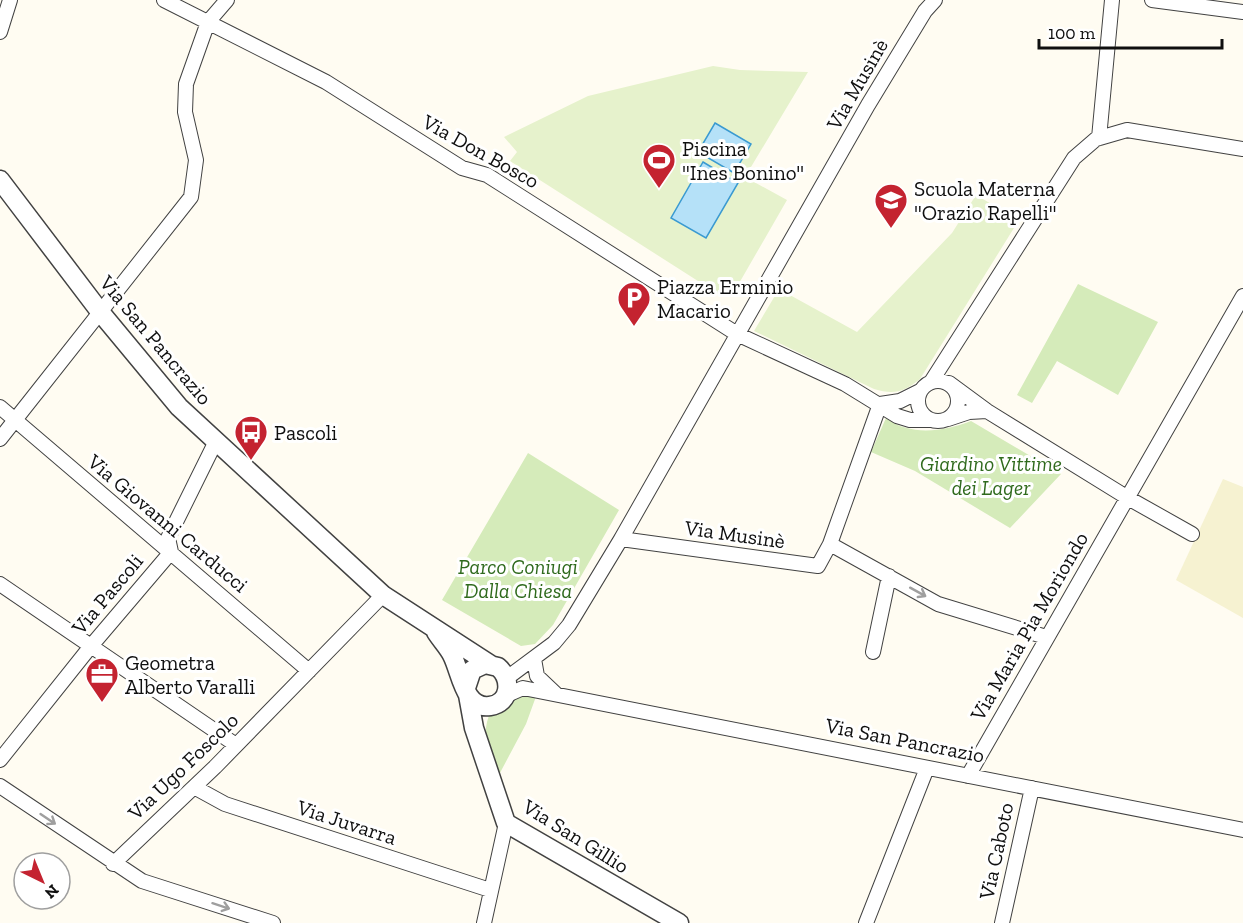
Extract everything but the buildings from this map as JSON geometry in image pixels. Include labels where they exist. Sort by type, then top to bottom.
[{"type":"street","points":[[0,32],[10,0]]},
{"type":"street","name":"Via Don Bosco","points":[[164,0],[326,82],[462,168],[487,175],[737,334]]},
{"type":"street","points":[[0,439],[191,197],[196,160],[183,99],[190,69],[208,22],[227,0]]},
{"type":"street","name":"Via Musinè","points":[[501,682],[554,643],[569,626],[621,539],[925,4],[935,0]]},
{"type":"street","points":[[1099,138],[1113,0]]},
{"type":"street","points":[[1152,0],[1243,12]]},
{"type":"street","points":[[931,420],[925,417],[918,405],[925,386],[1074,158],[1084,147],[1099,138],[1127,130],[1243,149]]},
{"type":"street","name":"Via San Pancrazio","points":[[0,180],[101,313],[179,407],[383,595],[433,629],[443,632],[501,682],[1243,830]]},
{"type":"street","name":"Via Maria Pia Moriondo","points":[[968,776],[1243,296]]},
{"type":"street","points":[[737,334],[904,418],[948,419],[969,412],[987,411]]},
{"type":"street","points":[[880,404],[900,401],[925,386],[949,383],[987,411],[1128,498],[1192,534]]},
{"type":"street","points":[[948,419],[957,410],[959,398],[949,383]]},
{"type":"street","points":[[880,404],[830,544],[938,604],[1046,637]]},
{"type":"street","name":"Via Giovanni Carducci","points":[[0,407],[309,671]]},
{"type":"street","name":"Via Pascoli","points":[[0,760],[91,646],[171,552],[168,538],[216,441]]},
{"type":"street","name":"Via Musinè","points":[[621,539],[818,566],[830,544]]},
{"type":"street","points":[[873,652],[889,576]]},
{"type":"street","points":[[0,584],[236,745]]},
{"type":"street","name":"Via Ugo Foscolo","points":[[113,864],[194,787],[383,595]]},
{"type":"street","name":"Via San Pancrazio","points":[[433,629],[452,654],[467,692]]},
{"type":"street","points":[[537,656],[537,676],[557,695]]},
{"type":"street","points":[[472,670],[501,682],[483,706],[467,692],[472,670]]},
{"type":"street","name":"Via San Gillio","points":[[485,758],[486,731],[501,682]]},
{"type":"street","name":"Via San Gillio","points":[[467,692],[474,728],[506,823],[678,923]]},
{"type":"street","points":[[866,923],[927,768]]},
{"type":"street","points":[[0,786],[113,864],[142,881],[273,923]]},
{"type":"street","name":"Via Juvarra","points":[[194,787],[225,804],[490,890]]},
{"type":"street","name":"Via Caboto","points":[[1002,923],[1032,788]]},
{"type":"street","points":[[484,923],[506,823]]},
{"type":"shaded area","points":[[1223,479],[1243,487],[1243,618],[1176,580]]},
{"type":"green space","name":"Piscina \"Ines Bonino\"","points":[[713,66],[740,70],[808,72],[745,177],[787,200],[734,292],[723,297],[510,161],[517,152],[504,137],[588,96]]},
{"type":"green space","points":[[976,195],[1019,220],[920,379],[909,387],[893,392],[874,389],[754,331],[779,289],[857,332],[952,233]]},
{"type":"green space","points":[[1078,284],[1158,322],[1118,395],[1057,361],[1032,403],[1017,395]]},
{"type":"green space","name":"Giardino Vittime dei Lager","points":[[886,418],[906,428],[917,430],[939,429],[971,421],[1061,474],[1010,528],[915,471],[871,452]]},
{"type":"green space","name":"Parco Coniugi Dalla Chiesa","points":[[528,453],[619,510],[553,625],[535,644],[521,646],[442,600]]},
{"type":"green space","points":[[538,691],[526,724],[493,786],[485,741],[488,718],[493,708],[501,701]]},
{"type":"water","points":[[715,123],[751,144],[734,173],[698,152]]},
{"type":"water","points":[[703,162],[738,183],[706,238],[671,218]]},
{"type":"place","name":"Piscina \"Ines Bonino\"","points":[[659,189]]},
{"type":"place","name":"Scuola Materna \"Orazio Rapelli\"","points":[[891,229]]},
{"type":"place","name":"Piazza Erminio Macario","points":[[634,327]]},
{"type":"place","name":"Pascoli","points":[[251,461]]},
{"type":"place","name":"Geometra Alberto Varalli","points":[[102,703]]}]
